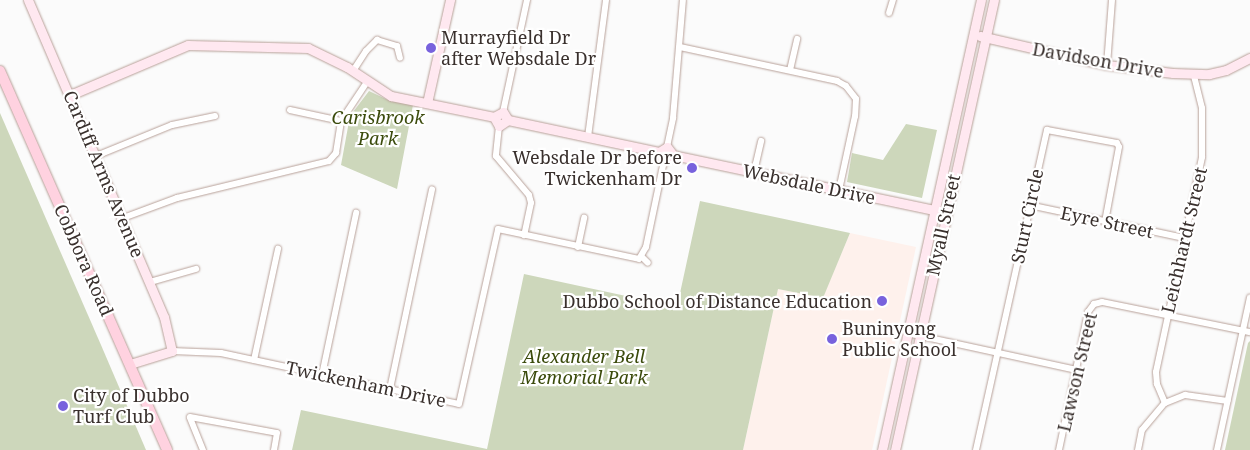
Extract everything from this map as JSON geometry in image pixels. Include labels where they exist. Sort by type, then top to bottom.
[{"type":"main road","name":"Cobbora Road","points":[[0,70],[167,450]]},
{"type":"street","name":"Cardiff Arms Avenue","points":[[28,0],[150,282],[172,351]]},
{"type":"street","points":[[427,103],[450,0]]},
{"type":"street","points":[[508,120],[503,112],[526,0]]},
{"type":"street","points":[[588,137],[606,0]]},
{"type":"street","points":[[499,126],[508,120],[659,152],[667,147],[673,118],[683,0]]},
{"type":"street","points":[[889,13],[893,0]]},
{"type":"street","name":"Myall Street","points":[[882,450],[981,0]]},
{"type":"street","name":"Myall Street","points":[[895,450],[994,0]]},
{"type":"street","points":[[1107,65],[1112,0]]},
{"type":"street","name":"Davidson Drive","points":[[973,34],[1107,65],[1194,74],[1226,70],[1250,58]]},
{"type":"street","points":[[790,70],[797,39]]},
{"type":"street","points":[[353,71],[366,51],[377,40],[397,46],[400,58]]},
{"type":"street","points":[[70,95],[188,45],[308,48],[353,71],[391,96],[494,117],[503,112]]},
{"type":"street","points":[[680,47],[837,80],[846,86],[856,99],[855,116],[839,190]]},
{"type":"street","name":"Leichhardt Street","points":[[1165,403],[1157,384],[1156,372],[1166,315],[1202,157],[1204,136],[1194,74]]},
{"type":"street","points":[[123,218],[177,198],[329,161],[336,153],[341,121],[367,82]]},
{"type":"street","points":[[290,110],[341,121]]},
{"type":"street","points":[[96,156],[172,125],[216,116]]},
{"type":"street","points":[[494,117],[499,126],[496,156],[529,196],[531,204],[524,235]]},
{"type":"street","name":"Sturt Circle","points":[[976,450],[1047,130],[1117,143],[1120,152],[1105,222]]},
{"type":"street","points":[[754,172],[761,141]]},
{"type":"street","points":[[664,161],[673,155],[667,147]]},
{"type":"street","points":[[648,263],[642,257],[664,161],[659,152]]},
{"type":"street","name":"Websdale Drive","points":[[673,155],[946,212]]},
{"type":"street","points":[[390,389],[432,189]]},
{"type":"street","name":"Eyre Street","points":[[1029,205],[1184,238]]},
{"type":"street","points":[[322,375],[356,213]]},
{"type":"street","points":[[578,247],[584,218]]},
{"type":"street","name":"Twickenham Drive","points":[[130,364],[172,351],[202,350],[459,404],[498,229],[629,258],[642,257]]},
{"type":"street","points":[[254,360],[278,249]]},
{"type":"street","points":[[150,282],[196,269]]},
{"type":"street","points":[[1217,450],[1247,331],[1250,298]]},
{"type":"street","name":"Lawson Street","points":[[1059,450],[1088,312],[1094,304],[1102,302],[1247,331]]},
{"type":"street","points":[[907,333],[1076,370]]},
{"type":"street","points":[[1138,450],[1142,430],[1165,403],[1185,395],[1228,401]]},
{"type":"street","points":[[203,450],[190,417],[277,433],[274,450]]},
{"type":"shaded area","name":"Buninyong Public School","points":[[850,233],[916,247],[872,450],[743,450],[778,289],[823,297]]},
{"type":"green space","name":"Carisbrook Park","points":[[369,91],[388,100],[413,105],[397,189],[341,165],[350,116]]},
{"type":"green space","points":[[0,113],[101,345],[146,450],[0,450]]},
{"type":"green space","points":[[906,124],[937,130],[922,198],[847,182],[852,153],[883,160]]},
{"type":"green space","name":"Alexander Bell Memorial Park","points":[[700,201],[850,233],[823,298],[778,289],[743,450],[292,450],[301,410],[487,449],[524,274],[677,307]]},
{"type":"green space","points":[[1250,341],[1250,450],[1225,450],[1248,343]]},
{"type":"place","name":"Murrayfield Dr after Websdale Dr","points":[[431,48]]},
{"type":"place","name":"Websdale Dr before Twickenham Dr","points":[[692,168]]},
{"type":"place","name":"Dubbo School of Distance Education","points":[[882,301]]},
{"type":"place","name":"Buninyong Public School","points":[[832,339]]},
{"type":"place","name":"City of Dubbo Turf Club","points":[[63,406]]}]
